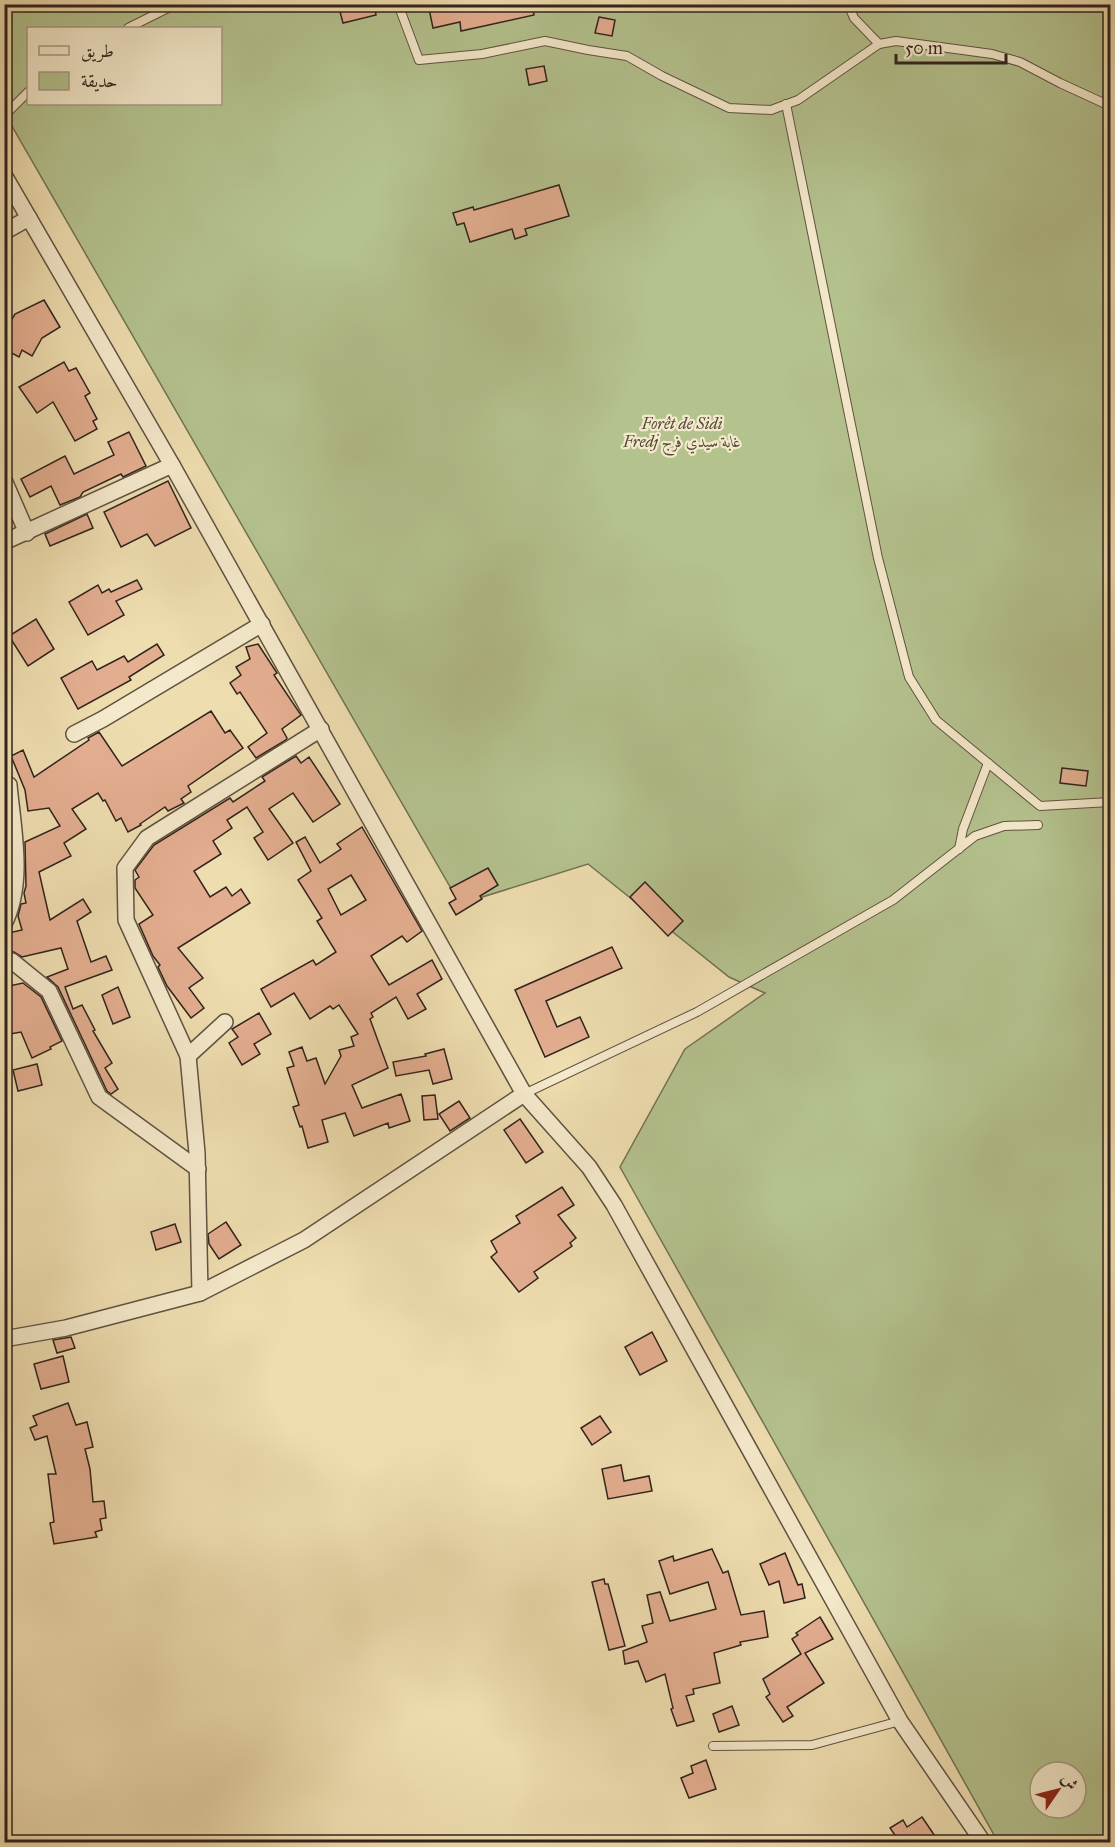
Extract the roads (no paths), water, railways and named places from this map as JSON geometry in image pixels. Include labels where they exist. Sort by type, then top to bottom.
[{"type":"street","points":[[4,175],[262,624],[524,1094],[589,1167],[614,1205],[900,1721],[983,1842]]},
{"type":"street","points":[[4,232],[28,218]]},
{"type":"street","points":[[4,542],[172,465]]},
{"type":"street","points":[[4,480],[27,532]]},
{"type":"street","points":[[74,734],[262,624]]},
{"type":"street","points":[[200,1293],[198,1169],[188,1056],[126,920],[125,868],[147,838],[321,729]]},
{"type":"street","points":[[4,924],[13,908],[16,858],[9,785]]},
{"type":"street","points":[[4,962],[12,962],[49,991],[99,1097],[198,1169]]},
{"type":"street","points":[[188,1056],[225,1022]]},
{"type":"street","points":[[4,1339],[66,1328],[200,1293],[304,1240],[524,1094]]},
{"type":"lane","points":[[130,27],[176,4]]},
{"type":"lane","points":[[398,4],[419,60],[482,54],[545,41],[627,56],[662,76],[729,108],[771,110],[798,100],[879,44],[896,41],[1020,62],[1110,106]]},
{"type":"lane","points":[[848,4],[854,18],[879,44]]},
{"type":"lane","points":[[4,116],[27,93]]},
{"type":"lane","points":[[786,104],[878,558],[909,677],[936,720],[1040,806],[1110,802]]},
{"type":"lane","points":[[958,849],[963,829],[988,763]]},
{"type":"lane","points":[[524,1094],[697,1012],[893,900],[975,837],[996,828],[1038,825]]},
{"type":"lane","points":[[713,1746],[812,1745],[900,1721]]},
{"type":"park label","name":"Forêt de Sidi Fredj غابة سيدي فرج","points":[[682,432]]}]
